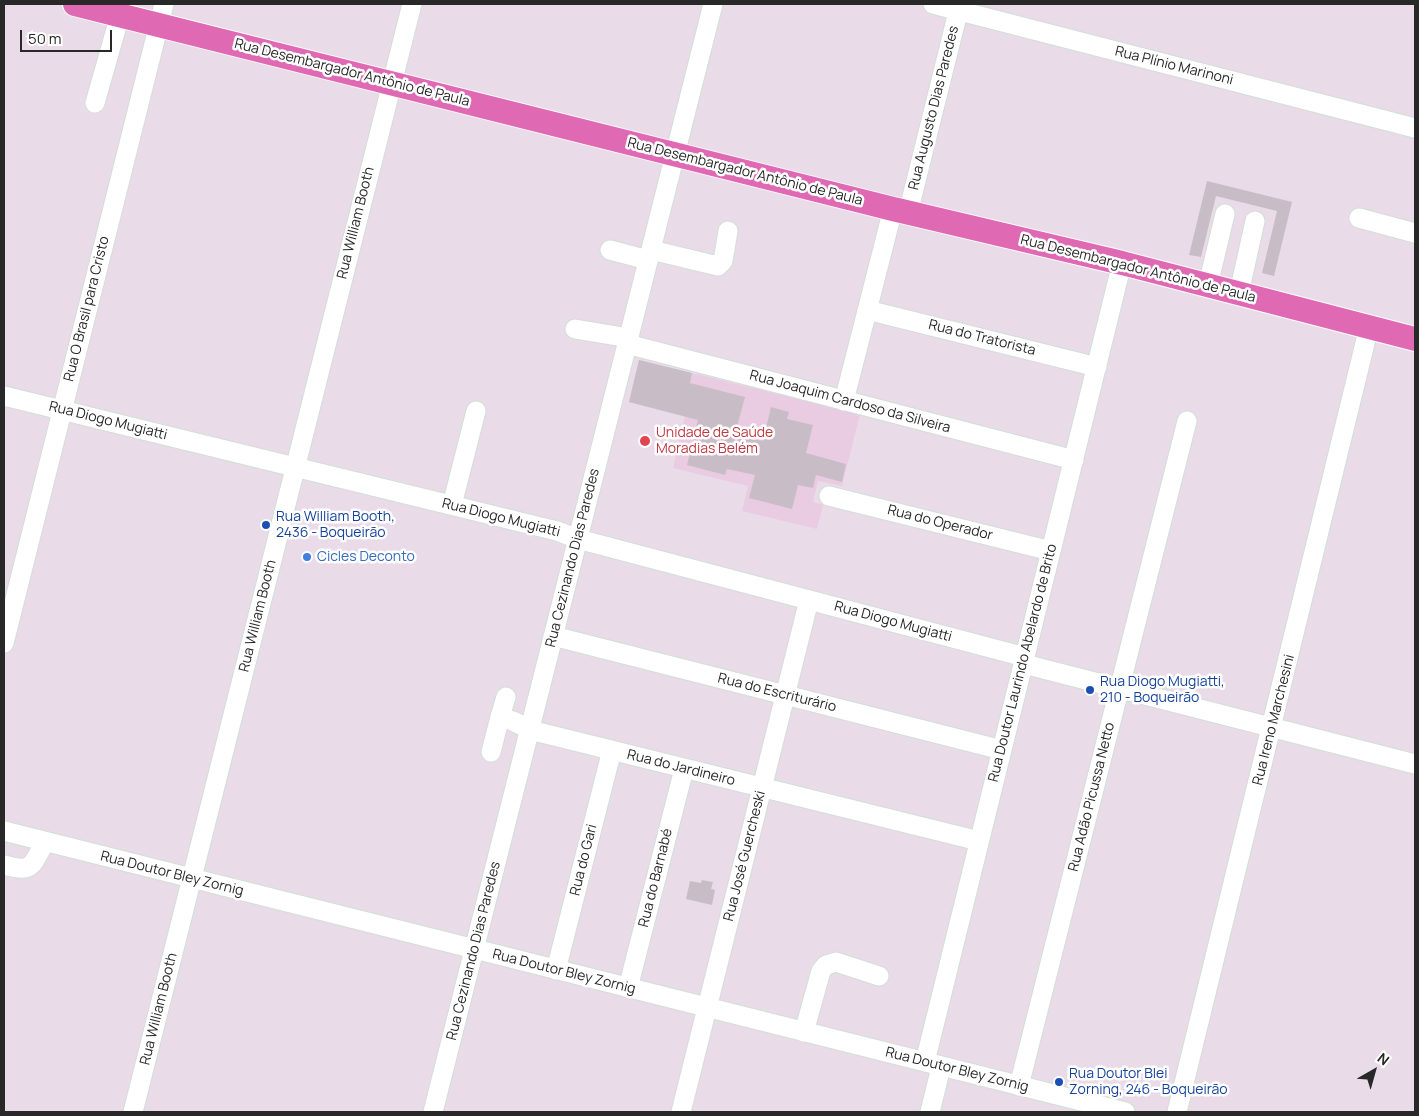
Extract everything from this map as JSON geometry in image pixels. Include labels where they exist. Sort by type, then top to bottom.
[{"type":"main road","name":"Rua Desembargador Antônio de Paula","points":[[75,4],[120,15],[161,14],[392,83],[900,211],[1122,263],[1415,339]]},
{"type":"street","name":"Rua William Booth","points":[[133,1112],[412,4]]},
{"type":"street","name":"Rua Cezinando Dias Paredes","points":[[433,1112],[713,4]]},
{"type":"street","name":"Rua Plínio Marinoni","points":[[933,4],[959,7],[1415,128]]},
{"type":"street","name":"Rua Augusto Dias Paredes","points":[[844,401],[867,310],[900,211],[959,7]]},
{"type":"street","name":"Rua O Brasil para Cristo","points":[[4,643],[7,618],[62,410],[161,14]]},
{"type":"street","points":[[95,103],[120,15]]},
{"type":"street","points":[[1208,285],[1226,214]]},
{"type":"street","points":[[1358,218],[1415,233]]},
{"type":"street","points":[[1239,293],[1255,221]]},
{"type":"street","points":[[610,250],[718,266],[723,260],[728,231]]},
{"type":"street","name":"Rua Doutor Laurindo Abelardo de Brito","points":[[930,1112],[933,1064],[979,841],[1122,263]]},
{"type":"street","name":"Rua do Tratorista","points":[[867,310],[1096,367]]},
{"type":"street","name":"Rua Ireno Marchesini","points":[[1177,1112],[1369,327]]},
{"type":"street","name":"Rua Joaquim Cardoso da Silveira","points":[[575,329],[628,341],[844,401],[1074,460]]},
{"type":"street","name":"Rua Diogo Mugiatti","points":[[4,396],[558,531],[578,539],[809,600],[1119,689],[1415,764]]},
{"type":"street","points":[[452,505],[476,411]]},
{"type":"street","name":"Rua Adão Picussa Netto","points":[[1019,1086],[1187,421]]},
{"type":"street","name":"Rua do Operador","points":[[829,496],[1051,551]]},
{"type":"street","name":"Rua José Guercheski","points":[[681,1112],[809,600]]},
{"type":"street","name":"Rua do Escriturário","points":[[553,636],[1002,750]]},
{"type":"street","points":[[491,752],[506,697]]},
{"type":"street","name":"Rua do Jardineiro","points":[[500,717],[530,730],[979,841]]},
{"type":"street","name":"Rua do Gari","points":[[556,970],[612,750]]},
{"type":"street","name":"Rua do Barnabé","points":[[628,988],[684,769]]},
{"type":"street","name":"Rua Doutor Bley Zornig","points":[[4,831],[1125,1112]]},
{"type":"street","points":[[4,865],[21,870],[27,868],[32,865],[44,842]]},
{"type":"street","points":[[804,1032],[821,971],[826,965],[836,962],[879,976]]},
{"type":"shaded area","points":[[639,360],[860,414],[842,486],[818,481],[813,502],[823,505],[817,529],[742,511],[748,486],[673,468],[685,416],[629,402]]},
{"type":"building","points":[[1207,181],[1292,202],[1274,276],[1262,273],[1277,211],[1216,196],[1201,257],[1189,255]]},
{"type":"building","points":[[639,360],[692,373],[690,383],[745,397],[735,434],[763,441],[771,407],[789,412],[787,419],[813,425],[806,453],[846,464],[842,482],[816,475],[813,488],[798,485],[792,509],[749,498],[755,475],[727,469],[725,475],[687,465],[698,420],[629,402]]},
{"type":"building","points":[[702,880],[713,882],[711,889],[715,890],[712,905],[686,899],[690,881],[701,883]]},
{"type":"place","name":"Unidade de Saúde Moradias Belém","points":[[645,441]]},
{"type":"place","name":"Rua William Booth, 2436 - Boqueirão","points":[[266,525]]},
{"type":"place","name":"Cicles Deconto","points":[[307,557]]},
{"type":"place","name":"Rua Diogo Mugiatti, 210 - Boqueirão","points":[[1090,690]]},
{"type":"place","name":"Rua Doutor Blei Zorning, 246 - Boqueirão","points":[[1059,1082]]}]
